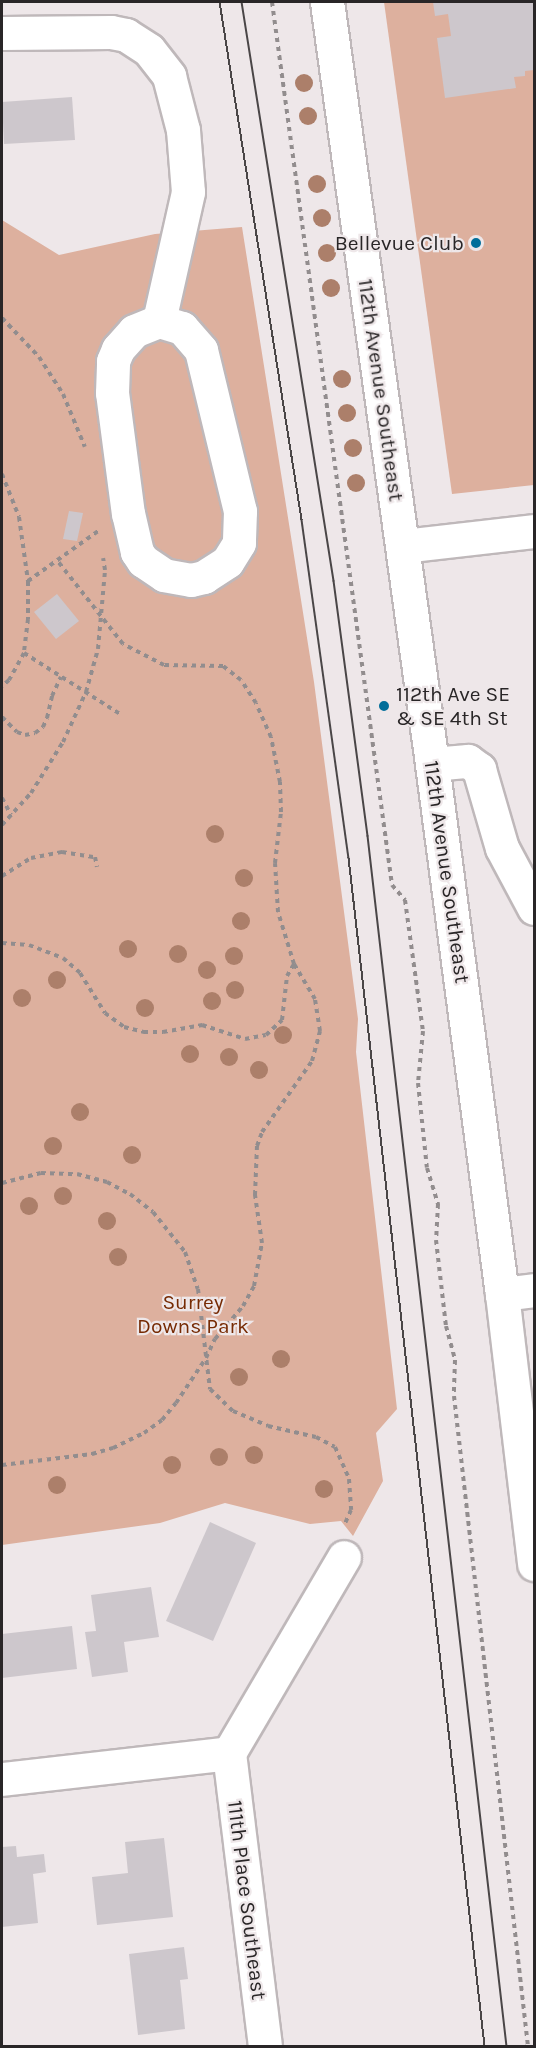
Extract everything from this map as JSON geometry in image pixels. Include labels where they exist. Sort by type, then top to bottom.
[{"type":"main road","name":"112th Avenue Southeast","points":[[327,2],[432,764],[502,1294],[534,1564]]},
{"type":"main road","points":[[2,33],[111,32],[139,43],[149,50],[170,76],[183,130],[188,192],[159,321]]},
{"type":"main road","points":[[159,321],[182,328],[201,350],[240,511],[239,543],[227,562],[217,571],[191,580],[164,575],[143,561],[137,552],[128,514],[114,404],[111,374],[118,349],[134,331],[159,321]]},
{"type":"main road","points":[[403,546],[534,531]]},
{"type":"main road","points":[[432,764],[468,761],[479,769],[502,848],[534,908]]},
{"type":"main road","points":[[502,1294],[534,1290]]},
{"type":"main road","points":[[2,1779],[229,1753],[344,1557]]},
{"type":"main road","name":"111th Place Southeast","points":[[229,1753],[265,2046]]},
{"type":"path","points":[[272,2],[393,885],[405,900],[423,1031],[417,1083],[427,1168],[438,1204],[436,1240],[446,1326],[455,1360],[454,1396],[528,2046]]},
{"type":"path","points":[[2,318],[39,357],[63,394],[85,448]]},
{"type":"path","points":[[2,474],[19,517],[28,581],[28,619],[24,652],[9,680],[2,686]]},
{"type":"path","points":[[97,521],[100,541]]},
{"type":"path","points":[[28,581],[106,525]]},
{"type":"path","points":[[2,825],[30,793],[63,742],[86,692],[98,649],[102,617],[105,570],[101,550]]},
{"type":"path","points":[[2,1465],[92,1454],[131,1441],[162,1420],[206,1358],[215,1339],[243,1306],[254,1286],[262,1243],[255,1195],[257,1146],[262,1132],[305,1073],[316,1048],[320,1031],[318,1012],[309,989],[294,964],[278,912],[275,884],[281,812],[278,760],[256,703],[242,680],[223,666],[164,665],[123,644],[57,560]]},
{"type":"path","points":[[24,652],[120,714]]},
{"type":"path","points":[[2,717],[17,732],[25,735],[35,733],[43,727],[52,696],[62,677]]},
{"type":"path","points":[[2,798],[11,815]]},
{"type":"path","points":[[2,876],[31,858],[62,852],[95,856],[97,867]]},
{"type":"path","points":[[2,943],[29,945],[63,958],[80,973],[105,1013],[124,1027],[144,1032],[163,1032],[202,1025],[245,1039],[266,1035],[282,1020],[287,976],[294,964]]},
{"type":"path","points":[[2,1183],[42,1173],[76,1173],[107,1182],[130,1194],[153,1212],[185,1252],[198,1289],[210,1389],[233,1411],[268,1426],[316,1437],[335,1448],[349,1479],[351,1510],[339,1539],[344,1557]]},
{"type":"green space","name":"Bellevue Club","points":[[384,2],[534,2],[534,485],[452,494]]},
{"type":"green space","name":"Surrey Downs Park","points":[[2,220],[59,255],[155,234],[242,227],[314,682],[358,1019],[356,1052],[397,1409],[376,1433],[383,1481],[353,1536],[341,1521],[310,1524],[225,1503],[160,1523],[2,1545]]},
{"type":"building","points":[[433,2],[534,2],[534,70],[525,71],[525,76],[514,77],[516,88],[445,98],[437,38],[451,36],[448,14],[435,16]]},
{"type":"building","points":[[72,97],[75,140],[4,144],[2,102]]},
{"type":"building","points":[[69,511],[83,513],[77,541],[63,539]]},
{"type":"building","points":[[57,594],[79,621],[56,639],[34,612]]},
{"type":"building","points":[[210,1522],[256,1543],[213,1641],[166,1621]]},
{"type":"building","points":[[151,1587],[159,1637],[124,1642],[128,1672],[92,1677],[85,1632],[96,1631],[91,1595]]},
{"type":"building","points":[[72,1626],[77,1669],[2,1678],[2,1634]]},
{"type":"building","points":[[164,1838],[173,1917],[97,1925],[92,1877],[128,1873],[125,1842]]},
{"type":"building","points":[[16,1846],[17,1857],[44,1854],[46,1872],[33,1874],[38,1923],[2,1927],[2,1847]]},
{"type":"building","points":[[184,1947],[188,1979],[180,1980],[185,2029],[138,2035],[129,1954]]},
{"type":"tram line","points":[[220,2],[302,520],[349,858],[485,2046]]},
{"type":"tram line","points":[[242,2],[334,581],[368,836],[507,2046]]},
{"type":"place","name":"Bellevue Club","points":[[476,243]]},
{"type":"place","name":"112th Ave SE & SE 4th St","points":[[384,706]]}]
